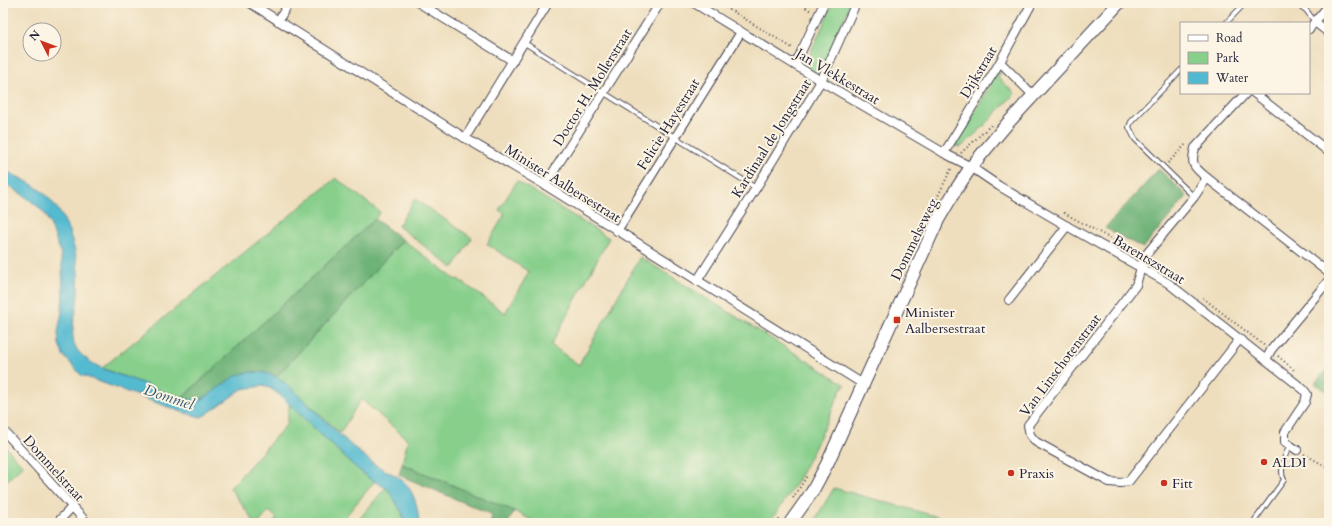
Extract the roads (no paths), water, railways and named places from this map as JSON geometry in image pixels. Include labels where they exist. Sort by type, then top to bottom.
[{"type":"street","name":"Minister Aalbersestraat","points":[[250,3],[863,384]]},
{"type":"street","points":[[278,20],[289,3]]},
{"type":"street","points":[[419,3],[513,61]]},
{"type":"street","points":[[465,138],[548,3]]},
{"type":"street","name":"Doctor H. Mollerstraat","points":[[545,185],[660,3]]},
{"type":"street","name":"Jan Vlekkestraat","points":[[695,3],[821,82],[971,167]]},
{"type":"street","name":"Kardinaal de Jongstraat","points":[[795,65],[824,3]]},
{"type":"street","name":"Kardinaal de Jongstraat","points":[[697,281],[821,82],[856,3]]},
{"type":"street","name":"Dijkstraat","points":[[944,153],[1000,62],[1032,3]]},
{"type":"street","name":"Dommelseweg","points":[[790,523],[812,492],[827,464],[938,220],[955,191],[971,167],[1007,124],[1119,3]]},
{"type":"street","points":[[1329,5],[1312,26],[1329,33]]},
{"type":"street","name":"Felicie Hayestraat","points":[[617,230],[741,32]]},
{"type":"street","points":[[1000,62],[1033,95]]},
{"type":"street","points":[[1245,94],[1195,148],[1192,159],[1195,168],[1329,273]]},
{"type":"street","points":[[1255,94],[1329,152]]},
{"type":"street","name":"Barentszstraat","points":[[971,167],[999,186],[1168,284],[1303,389],[1307,394],[1305,402],[1285,432],[1285,442],[1293,448]]},
{"type":"street","points":[[1142,268],[1144,257],[1207,178]]},
{"type":"street","points":[[1009,300],[1067,226]]},
{"type":"street","name":"Van Linschotenstraat","points":[[1142,268],[1136,285],[1028,425],[1030,434],[1036,442],[1109,482],[1121,483],[1129,481],[1239,340]]},
{"type":"street","points":[[1266,360],[1271,350],[1329,280]]},
{"type":"street","name":"Dommelstraat","points":[[3,430],[87,523]]},
{"type":"street","points":[[57,523],[72,507]]},
{"type":"lane","points":[[1227,22],[1245,3]]},
{"type":"lane","points":[[1296,3],[1306,10],[1312,26]]},
{"type":"lane","points":[[524,42],[756,188]]},
{"type":"lane","points":[[1180,71],[1131,122],[1129,127],[1135,140],[1194,196]]},
{"type":"lane","points":[[1255,520],[1284,480],[1282,475],[1287,452],[1293,448]]},
{"type":"water","name":"Dommel","points":[[3,170],[24,180],[43,192],[60,213],[66,225],[75,251],[78,278],[73,340],[78,351],[84,357],[90,362],[106,370],[168,394],[193,400],[201,400],[234,377],[244,373],[267,373],[277,377],[290,387],[363,455],[374,464],[398,477],[406,484],[415,500],[419,523],[404,523],[403,514],[388,489],[370,479],[354,466],[281,396],[270,388],[263,386],[242,389],[201,417],[182,412],[81,375],[63,355],[59,344],[58,332],[62,312],[63,289],[62,265],[60,251],[51,226],[45,214],[37,206],[3,182]]},
{"type":"place","name":"Minister Aalbersestraat","points":[[897,320]]},
{"type":"place","name":"ALDI","points":[[1264,462]]},
{"type":"place","name":"Praxis","points":[[1011,473]]},
{"type":"place","name":"Fitt","points":[[1164,483]]}]
